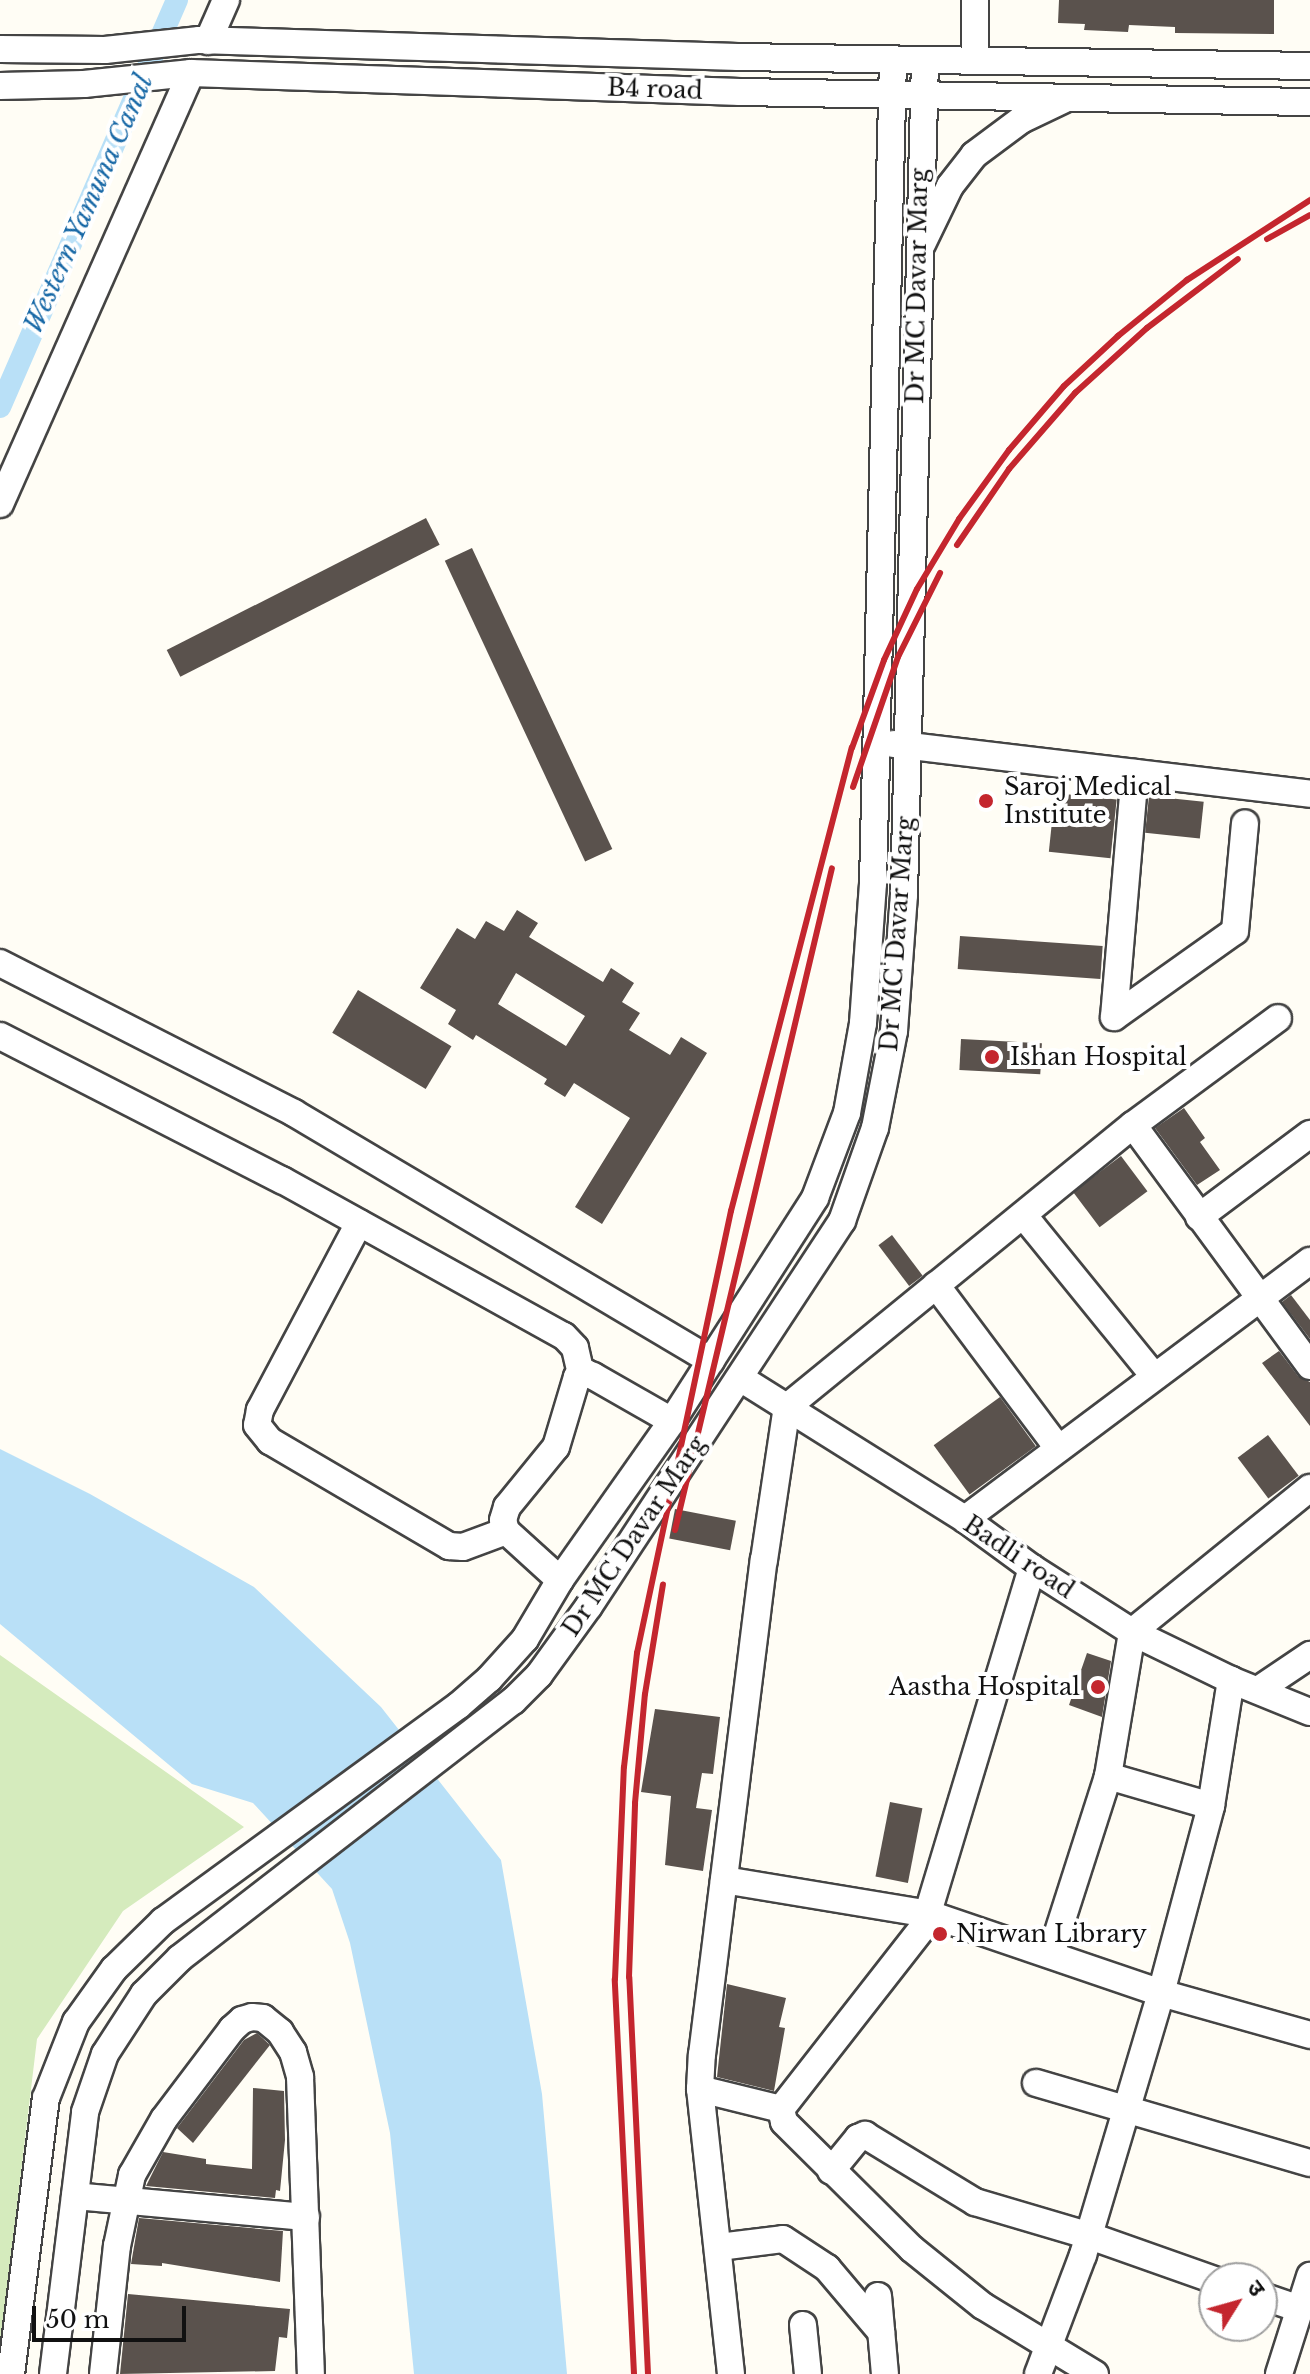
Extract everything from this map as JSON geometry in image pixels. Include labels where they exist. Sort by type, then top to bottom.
[{"type":"street","points":[[204,40],[226,0]]},
{"type":"street","points":[[975,0],[975,61]]},
{"type":"street","name":"B4 road","points":[[0,49],[105,50],[204,40],[925,60],[1310,66]]},
{"type":"street","points":[[11,2374],[46,2098],[76,2022],[114,1969],[163,1921],[458,1706],[489,1679],[525,1639],[555,1589],[672,1421],[815,1198],[847,1113],[863,1023],[873,883],[889,95],[893,59]]},
{"type":"street","name":"Dr MC Davar Marg","points":[[53,2374],[85,2112],[105,2054],[144,1994],[180,1958],[289,1877],[513,1701],[539,1675],[579,1620],[842,1221],[875,1128],[894,1031],[904,895],[921,96],[925,60]]},
{"type":"street","points":[[0,504],[183,73]]},
{"type":"street","name":"B4 road","points":[[0,86],[84,84],[183,73],[921,96],[1310,102]]},
{"type":"street","points":[[918,252],[950,186],[974,155],[1021,120],[1066,98]]},
{"type":"street","points":[[876,742],[1310,794]]},
{"type":"street","points":[[1135,773],[1114,1017],[1235,931],[1245,823]]},
{"type":"street","points":[[0,963],[294,1113],[711,1361]]},
{"type":"street","points":[[731,2374],[700,2089],[724,1880],[787,1407],[1133,1125],[1278,1018]]},
{"type":"street","points":[[0,1036],[359,1223],[564,1336],[575,1348],[581,1374],[572,1387],[556,1447],[504,1512],[506,1531],[579,1620]]},
{"type":"street","points":[[1133,1125],[1310,1366]]},
{"type":"street","points":[[1199,1217],[1310,1134]]},
{"type":"street","points":[[1024,1216],[1154,1376]]},
{"type":"street","points":[[359,1223],[260,1410],[257,1425],[280,1447],[449,1546],[463,1547],[506,1531]]},
{"type":"street","points":[[965,1519],[1310,1261]]},
{"type":"street","points":[[936,1285],[1058,1448]]},
{"type":"street","points":[[581,1374],[593,1376],[672,1421]]},
{"type":"street","name":"Badli road","points":[[740,1378],[965,1519],[1032,1568],[1132,1632],[1231,1680],[1310,1712]]},
{"type":"street","points":[[1051,1954],[1108,1776],[1132,1632],[1310,1488]]},
{"type":"street","points":[[781,2109],[916,1939],[929,1914],[1032,1568]]},
{"type":"street","points":[[1258,1690],[1310,1655]]},
{"type":"street","points":[[1038,2374],[1090,2236],[1161,1993],[1211,1806],[1231,1680]]},
{"type":"street","points":[[1108,1776],[1211,1806]]},
{"type":"street","points":[[724,1880],[929,1914],[1161,1993],[1310,2035]]},
{"type":"street","points":[[103,2374],[125,2201],[132,2175],[164,2119],[232,2029],[242,2020],[252,2017],[263,2018],[280,2032],[293,2052],[300,2077],[311,2374]]},
{"type":"street","points":[[1036,2083],[1310,2163]]},
{"type":"street","points":[[700,2089],[781,2109]]},
{"type":"street","points":[[781,2109],[784,2122],[912,2249],[983,2306],[1046,2348],[1095,2374]]},
{"type":"street","points":[[831,2171],[858,2138],[865,2135],[975,2202],[1090,2236],[1198,2274]]},
{"type":"street","points":[[75,2196],[306,2217]]},
{"type":"street","points":[[719,2247],[783,2239],[827,2268],[881,2332]]},
{"type":"street","points":[[1279,2374],[1310,2276]]},
{"type":"street","points":[[878,2296],[885,2374]]},
{"type":"street","points":[[1278,2301],[1300,2309]]},
{"type":"street","points":[[803,2325],[808,2374]]},
{"type":"green space","points":[[0,1655],[244,1827],[123,1911],[37,2039],[0,2348]]},
{"type":"water","points":[[0,1449],[90,1494],[254,1587],[381,1707],[501,1860],[542,2094],[567,2374],[414,2374],[390,2133],[350,1943],[332,1889],[253,1803],[192,1784],[0,1624]]},
{"type":"building","points":[[1059,0],[1274,0],[1274,34],[1175,33],[1175,27],[1129,25],[1128,32],[1084,30],[1085,24],[1058,23]]},
{"type":"building","points":[[426,518],[440,545],[180,677],[167,650]]},
{"type":"building","points":[[472,548],[612,849],[585,862],[445,561]]},
{"type":"building","points":[[1055,793],[1117,799],[1110,858],[1049,852]]},
{"type":"building","points":[[1149,796],[1204,802],[1200,839],[1145,833]]},
{"type":"building","points":[[517,910],[538,923],[529,937],[603,982],[611,968],[634,983],[622,1002],[640,1013],[629,1030],[670,1055],[681,1037],[707,1053],[602,1224],[575,1207],[630,1118],[574,1083],[565,1097],[544,1084],[547,1079],[476,1035],[473,1040],[448,1024],[456,1010],[420,988],[457,928],[475,939],[486,921],[504,931]],"holes":[[[516,973],[585,1016],[566,1046],[498,1004]]]},
{"type":"building","points":[[960,936],[1103,946],[1100,979],[958,969]]},
{"type":"building","points":[[358,990],[451,1046],[426,1089],[332,1033]]},
{"type":"building","points":[[961,1039],[1042,1043],[1040,1074],[959,1070]]},
{"type":"building","points":[[1184,1108],[1205,1138],[1200,1142],[1220,1170],[1197,1185],[1155,1128]]},
{"type":"building","points":[[1121,1156],[1147,1191],[1100,1227],[1073,1192]]},
{"type":"building","points":[[892,1235],[923,1276],[909,1286],[878,1245]]},
{"type":"building","points":[[1291,1295],[1310,1320],[1310,1339],[1282,1302]]},
{"type":"building","points":[[1279,1351],[1298,1376],[1310,1382],[1310,1426],[1262,1363]]},
{"type":"building","points":[[1000,1397],[1036,1446],[970,1495],[934,1445]]},
{"type":"building","points":[[1268,1435],[1299,1476],[1268,1499],[1238,1458]]},
{"type":"building","points":[[675,1509],[736,1521],[730,1550],[669,1538]]},
{"type":"building","points":[[1087,1653],[1111,1661],[1102,1717],[1069,1705]]},
{"type":"building","points":[[655,1709],[720,1717],[713,1774],[702,1773],[696,1808],[712,1810],[703,1871],[665,1865],[671,1796],[641,1792]]},
{"type":"building","points":[[890,1802],[922,1808],[908,1883],[875,1877]]},
{"type":"building","points":[[727,1984],[786,1998],[779,2027],[785,2028],[774,2091],[717,2077]]},
{"type":"building","points":[[257,2033],[270,2045],[193,2143],[177,2128],[244,2040]]},
{"type":"building","points":[[253,2088],[284,2091],[285,2140],[280,2191],[276,2190],[275,2198],[146,2186],[163,2152],[206,2159],[206,2164],[252,2169]]},
{"type":"building","points":[[139,2218],[283,2231],[280,2282],[162,2263],[162,2266],[131,2264]]},
{"type":"building","points":[[128,2294],[290,2309],[287,2338],[279,2337],[275,2371],[120,2374]]},
{"type":"waterway","name":"Western Yamuna Canal","points":[[0,407],[177,0]]},
{"type":"railway","points":[[634,2374],[615,1979],[624,1767],[637,1653],[731,1211],[852,748],[884,660],[917,589],[959,519],[1009,450],[1064,386],[1118,336],[1187,280],[1310,200]]},
{"type":"railway","points":[[1267,239],[1310,215]]},
{"type":"railway","points":[[957,545],[1009,469],[1075,393],[1147,328],[1238,259]]},
{"type":"railway","points":[[853,787],[898,657],[940,573]]},
{"type":"railway","points":[[675,1530],[832,868]]},
{"type":"railway","points":[[648,2374],[629,1977],[635,1803],[645,1694],[663,1584]]},
{"type":"place","name":"Saroj Medical Institute","points":[[986,801]]},
{"type":"place","name":"Ishan Hospital","points":[[992,1057]]},
{"type":"place","name":"Aastha Hospital","points":[[1098,1687]]},
{"type":"place","name":"Nirwan Library","points":[[940,1934]]}]
